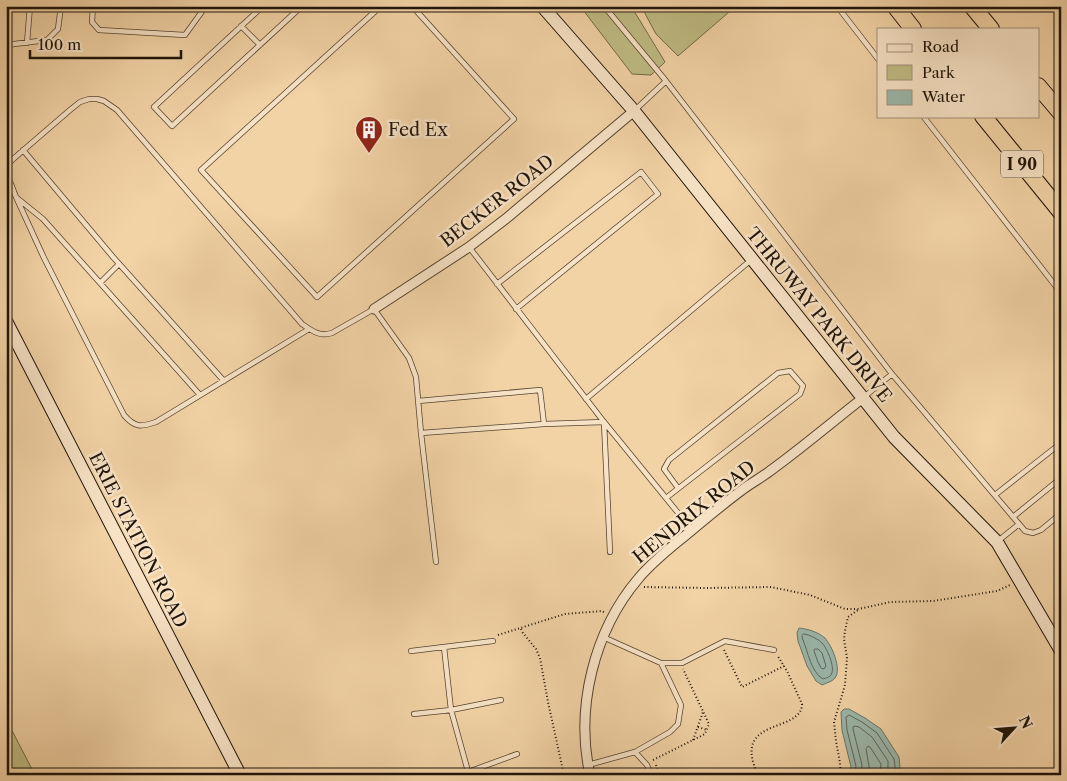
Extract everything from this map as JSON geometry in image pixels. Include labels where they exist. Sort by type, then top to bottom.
[{"type":"highway","points":[[895,6],[912,28]]},
{"type":"highway","points":[[972,6],[990,28]]},
{"type":"highway","points":[[1040,88],[1061,113]]},
{"type":"highway","name":"I 90","points":[[985,118],[1061,212]]},
{"type":"main road","name":"THRUWAY PARK DRIVE","points":[[542,6],[634,111],[894,437],[997,542],[1060,647]]},
{"type":"main road","name":"ERIE STATION ROAD","points":[[6,321],[240,775]]},
{"type":"street","name":"BECKER ROAD","points":[[374,309],[469,247],[508,217],[634,111]]},
{"type":"street","name":"HENDRIX ROAD","points":[[589,770],[586,740],[586,704],[590,681],[603,636],[613,616],[634,584],[652,564],[692,530],[743,490],[771,471],[862,398]]},
{"type":"lane","points":[[27,43],[30,6]]},
{"type":"lane","points":[[6,45],[47,40],[58,29],[61,6]]},
{"type":"lane","points":[[93,6],[92,22],[99,30],[185,35],[205,7]]},
{"type":"lane","points":[[174,6],[205,7]]},
{"type":"lane","points":[[263,6],[154,107],[172,126],[302,6]]},
{"type":"lane","points":[[381,6],[201,170],[317,297],[514,119],[412,6]]},
{"type":"lane","points":[[604,6],[666,81],[892,374],[1025,531],[1033,533],[1041,530],[1060,515]]},
{"type":"lane","points":[[837,6],[877,58]]},
{"type":"lane","points":[[241,26],[260,45]]},
{"type":"lane","points":[[634,111],[666,81]]},
{"type":"lane","points":[[309,329],[156,422],[140,426],[134,424],[124,415],[48,266],[16,197],[6,169],[12,160],[23,150],[80,102],[97,99],[116,110],[302,324],[324,335],[332,333],[374,309],[409,358],[416,377],[436,562]]},
{"type":"lane","points":[[925,118],[1061,293]]},
{"type":"lane","points":[[23,150],[119,264],[224,381]]},
{"type":"lane","points":[[497,284],[641,172],[658,194],[516,308]]},
{"type":"lane","points":[[16,197],[43,219],[200,395]]},
{"type":"lane","points":[[469,247],[604,422],[692,530]]},
{"type":"lane","points":[[586,399],[752,259]]},
{"type":"lane","points":[[100,283],[119,264]]},
{"type":"lane","points":[[666,498],[800,394],[803,386],[790,371],[778,373],[669,460],[664,469],[678,488]]},
{"type":"lane","points":[[862,398],[892,374]]},
{"type":"lane","points":[[418,401],[540,390],[544,424]]},
{"type":"lane","points":[[421,433],[544,424],[604,422]]},
{"type":"lane","points":[[604,422],[610,552]]},
{"type":"lane","points":[[995,495],[1061,443]]},
{"type":"lane","points":[[1013,516],[1061,478]]},
{"type":"lane","points":[[997,542],[1019,524]]},
{"type":"lane","points":[[603,636],[661,663],[682,663],[726,641],[774,650]]},
{"type":"lane","points":[[411,651],[493,641]]},
{"type":"lane","points":[[444,647],[451,710],[469,773]]},
{"type":"lane","points":[[589,770],[635,752],[670,732],[678,724],[681,705],[661,663]]},
{"type":"lane","points":[[414,714],[451,710],[501,700]]},
{"type":"lane","points":[[635,752],[647,765],[651,775]]},
{"type":"lane","points":[[460,775],[517,754]]},
{"type":"path","points":[[634,584],[662,588],[771,587],[810,595],[846,609],[859,609],[890,602],[933,600],[997,592],[1020,579]]},
{"type":"path","points":[[841,775],[834,722],[845,686],[847,658],[844,635],[848,618],[846,609]]},
{"type":"path","points":[[848,618],[859,609]]},
{"type":"path","points":[[493,641],[496,640],[496,636],[564,614],[602,611],[613,616]]},
{"type":"path","points":[[521,629],[540,658],[564,775]]},
{"type":"path","points":[[721,643],[742,687],[784,666]]},
{"type":"path","points":[[758,775],[752,764],[750,749],[756,738],[766,730],[798,715],[802,708],[802,704],[784,666],[774,650]]},
{"type":"path","points":[[653,760],[705,734],[709,724],[683,669]]},
{"type":"path","points":[[692,740],[703,712]]},
{"type":"path","points":[[698,726],[707,730]]},
{"type":"green space","points":[[580,6],[631,6],[665,62],[651,75],[632,74]]},
{"type":"green space","points":[[641,6],[736,6],[678,56],[656,34]]},
{"type":"green space","points":[[6,719],[35,775],[6,775]]},
{"type":"water","points":[[799,628],[816,632],[828,642],[837,663],[835,678],[822,685],[816,681],[807,666],[798,641],[797,633]]},
{"type":"water","points":[[844,709],[849,709],[881,729],[899,757],[899,775],[850,775],[851,767],[842,730],[841,712]]},
{"type":"place","name":"Fed Ex","points":[[369,154]]}]
